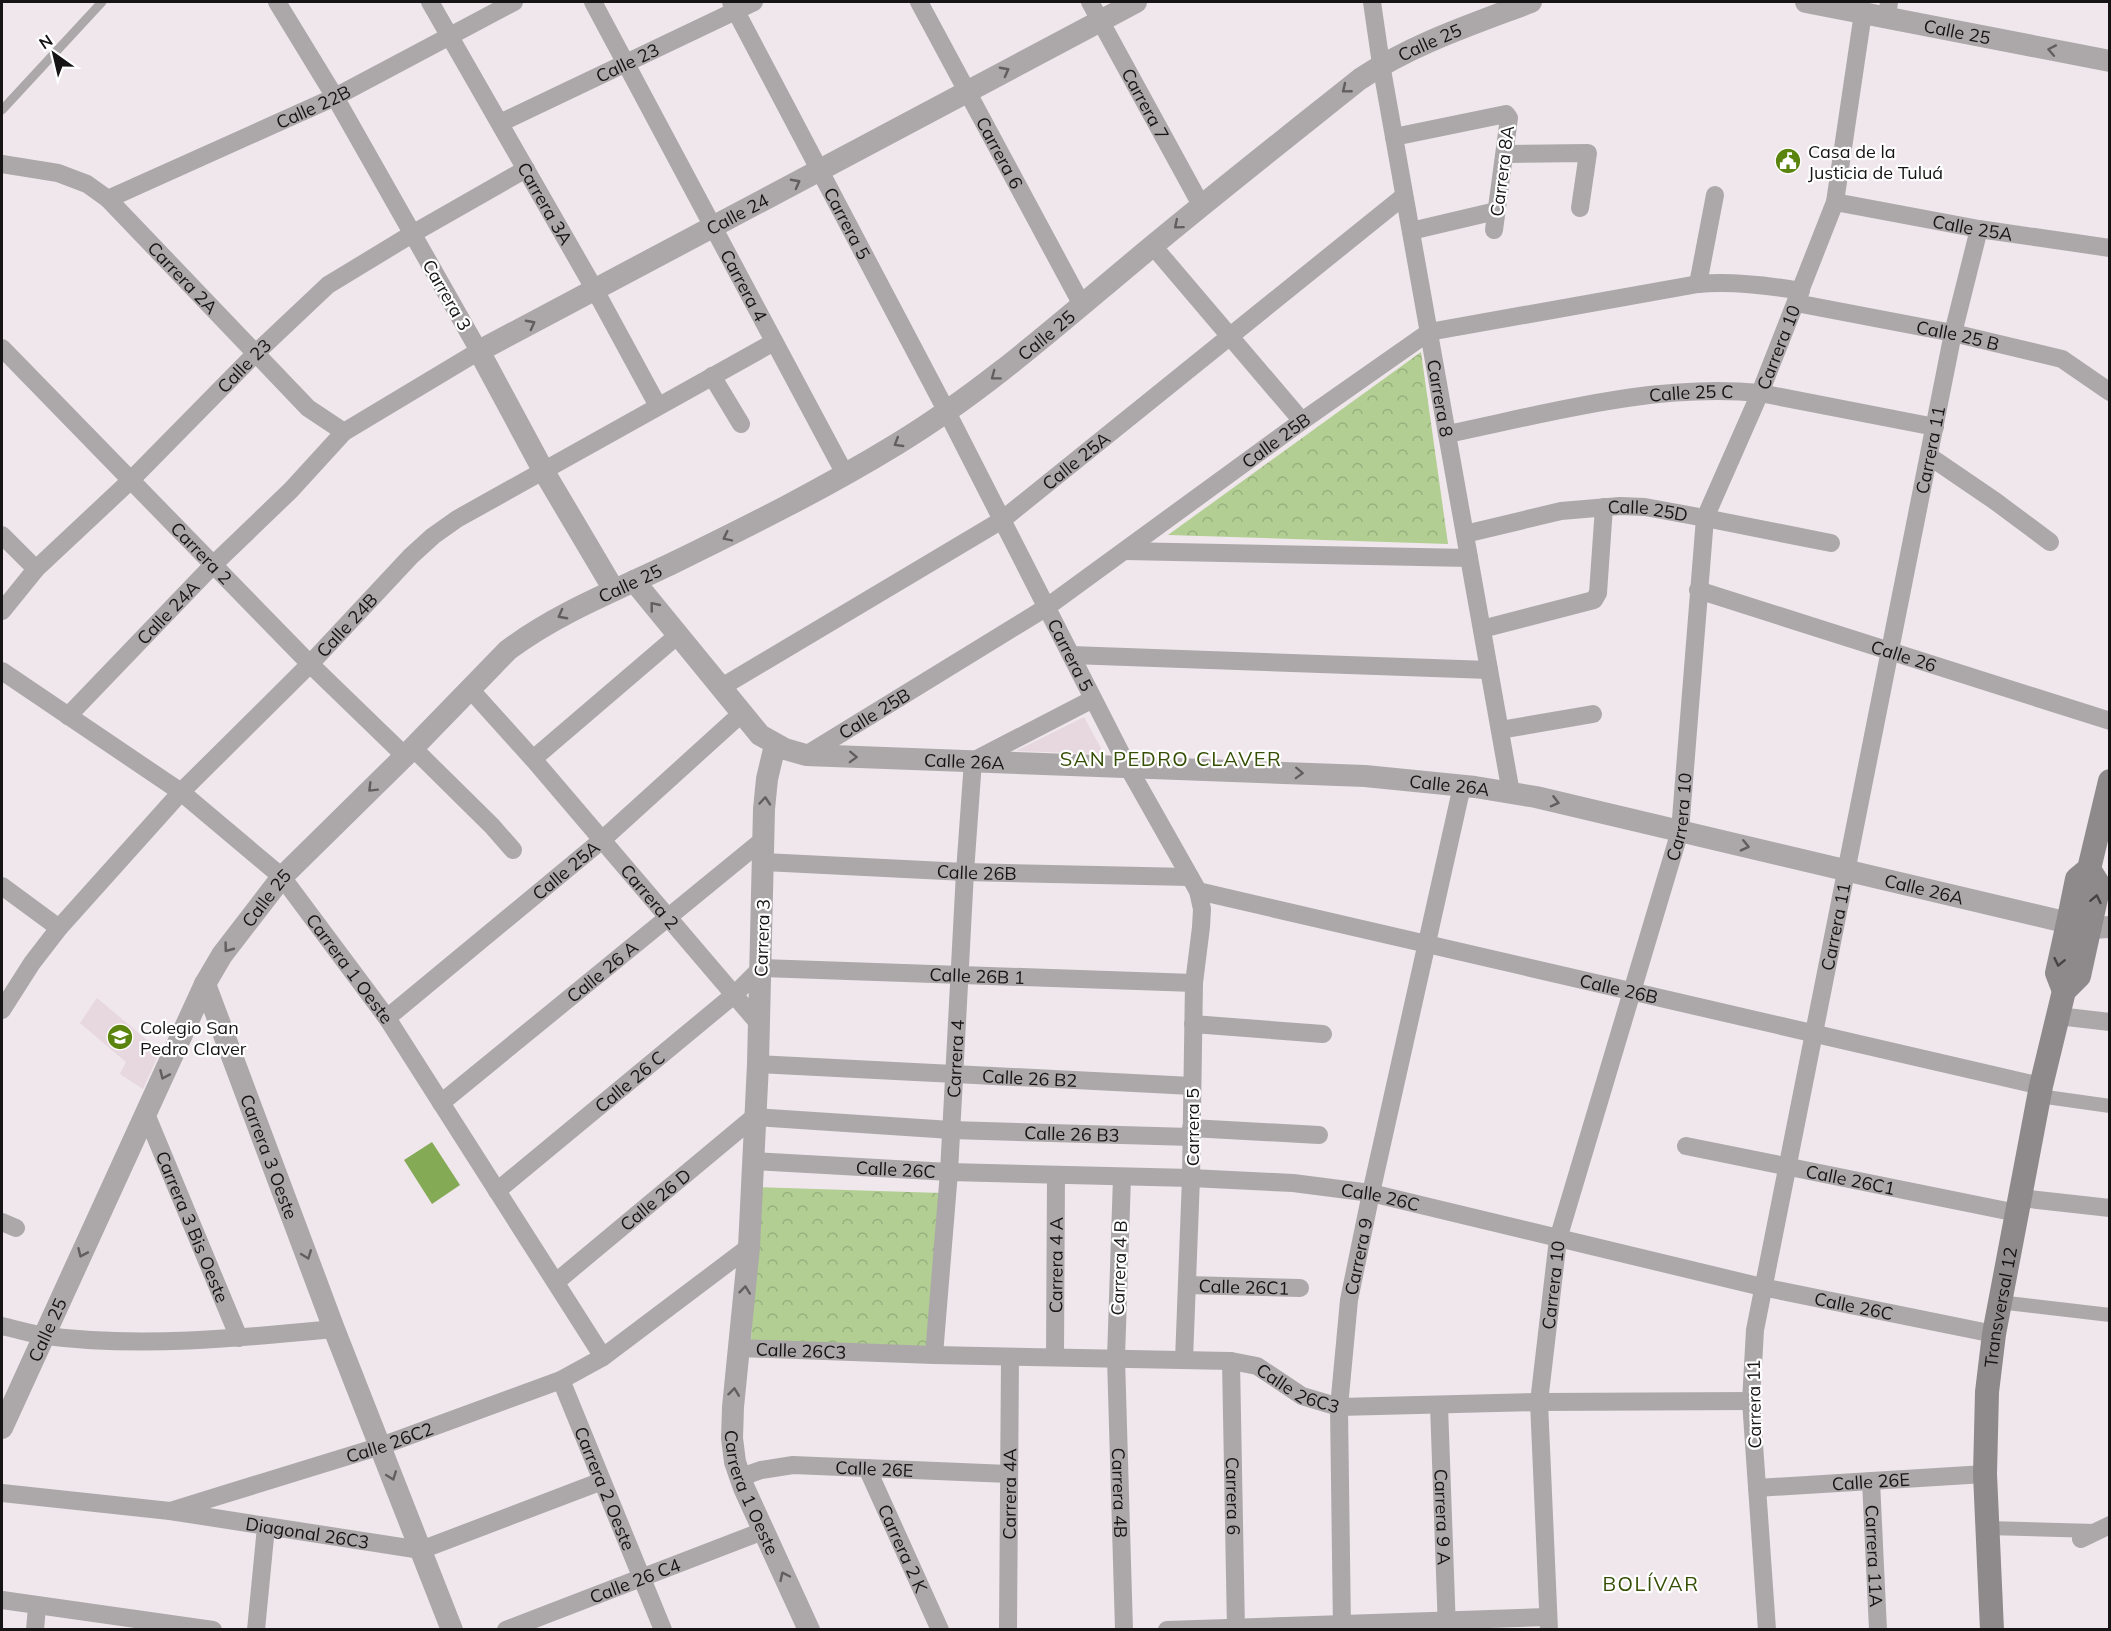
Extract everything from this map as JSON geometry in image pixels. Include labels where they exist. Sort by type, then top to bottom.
[{"type":"main road","name":"Transversal 12","points":[[1992,1629],[1985,1474],[1987,1392],[1994,1334],[2040,1091],[2064,991],[2079,976],[2098,885],[2089,869],[2109,788]]},
{"type":"street","name":"Carrera 3A","points":[[430,2],[595,290],[658,406]]},
{"type":"street","name":"Calle 22B","points":[[108,199],[335,97],[514,2]]},
{"type":"street","name":"Carrera 4","points":[[593,2],[845,474]]},
{"type":"street","name":"Calle 23","points":[[500,123],[626,63],[733,6],[754,2]]},
{"type":"street","name":"Carrera 6","points":[[919,2],[1082,305]]},
{"type":"street","name":"Calle 24","points":[[344,432],[479,351],[967,91],[1095,11],[1136,2]]},
{"type":"street","name":"Carrera 8","points":[[1372,2],[1404,196],[1511,793]]},
{"type":"street","name":"Calle 25","points":[[2,1428],[205,984],[222,955],[282,878],[508,650],[568,611],[775,513],[894,446],[947,412],[1004,369],[1201,205],[1381,64],[1441,36],[1531,2]]},
{"type":"street","name":"Calle 25","points":[[1806,2],[1863,13],[1888,9],[2109,61]]},
{"type":"street","name":"Carrera 3","points":[[283,4],[479,351],[543,470],[624,586],[678,635],[741,714],[760,735],[775,745],[767,779],[758,1064],[749,1247],[740,1348]]},
{"type":"street","name":"Carrera 5","points":[[733,6],[947,412],[1128,767],[1194,884],[1202,909],[1194,983],[1191,1178],[1184,1360]]},
{"type":"street","name":"Carrera 7","points":[[1095,11],[1201,205]]},
{"type":"street","name":"Carrera 10","points":[[1549,1623],[1539,1402],[1558,1239],[1680,831],[1705,518],[1760,393],[1835,202],[1863,13]]},
{"type":"street","name":"Carrera 8A","points":[[1394,137],[1506,114],[1509,118],[1494,230]]},
{"type":"street","points":[[1505,154],[1588,153],[1580,208]]},
{"type":"street","name":"Carrera 2A","points":[[2,164],[58,172],[87,184],[108,199],[308,408],[344,432]]},
{"type":"street","name":"Calle 23","points":[[2,611],[36,569],[131,480],[256,353],[328,285],[526,169]]},
{"type":"street","points":[[1698,284],[1715,195]]},
{"type":"street","name":"Calle 25A","points":[[720,688],[1002,519],[1404,196]]},
{"type":"street","name":"Calle 25A","points":[[1835,202],[1979,229],[2109,248]]},
{"type":"street","points":[[1411,231],[1496,211]]},
{"type":"street","name":"Carrera 11","points":[[1767,1629],[1751,1401],[1755,1330],[1953,333],[1979,229]]},
{"type":"street","points":[[1153,246],[1302,421]]},
{"type":"street","name":"Calle 25B","points":[[806,755],[1047,608],[1302,421],[1429,332],[1698,284],[1749,282],[1798,297]]},
{"type":"street","name":"Calle 25 B","points":[[1798,297],[2062,359],[2109,392]]},
{"type":"street","name":"Calle 24B","points":[[2,1010],[58,928],[182,792],[433,536],[457,519],[543,470],[774,342]]},
{"type":"street","name":"Carrera 2","points":[[2,348],[309,664],[492,825],[513,850]]},
{"type":"street","points":[[712,376],[741,424]]},
{"type":"street","name":"Calle 25 C","points":[[1447,434],[1646,394],[1705,391],[1760,393],[1935,427]]},
{"type":"street","name":"Calle 24A","points":[[68,716],[213,565],[291,490],[344,432]]},
{"type":"street","points":[[1929,456],[2050,542]]},
{"type":"street","points":[[1482,629],[1594,600],[1598,593],[1604,507]]},
{"type":"street","name":"Calle 25D","points":[[1465,534],[1561,511],[1604,507],[1645,507],[1831,543]]},
{"type":"street","points":[[2,535],[36,569]]},
{"type":"street","points":[[1125,551],[1469,558]]},
{"type":"street","name":"Calle 26","points":[[1698,590],[2109,721]]},
{"type":"street","points":[[533,759],[678,635]]},
{"type":"street","points":[[1071,655],[1489,670]]},
{"type":"street","name":"Carrera 1 Oeste","points":[[2,671],[182,792],[282,878],[387,1018],[603,1357]]},
{"type":"street","name":"Carrera 2","points":[[469,688],[533,759],[759,1024]]},
{"type":"street","points":[[973,761],[1094,699]]},
{"type":"street","name":"Calle 25A","points":[[387,1018],[602,840],[741,714]]},
{"type":"street","points":[[1500,730],[1593,714]]},
{"type":"street","name":"Calle 26A","points":[[775,745],[806,755],[1365,776],[1462,786],[1536,797],[2089,926]]},
{"type":"street","name":"Carrera 4","points":[[934,1355],[949,1172],[973,761]]},
{"type":"street","name":"Carrera 9","points":[[1342,1627],[1340,1407],[1349,1300],[1462,786]]},
{"type":"street","name":"Calle 26 A","points":[[441,1103],[764,839]]},
{"type":"street","name":"Calle 26B","points":[[764,862],[1194,884],[1427,946],[1814,1032],[2040,1091],[2109,1106]]},
{"type":"street","points":[[2,886],[58,928]]},
{"type":"street","name":"Calle 26B 1","points":[[761,968],[1194,983]]},
{"type":"street","name":"Calle 26 C","points":[[497,1191],[735,994],[761,968]]},
{"type":"street","name":"Carrera 3 Oeste","points":[[205,984],[334,1329],[452,1629]]},
{"type":"street","points":[[2058,1016],[2109,1022]]},
{"type":"street","points":[[1193,1024],[1323,1034]]},
{"type":"street","name":"Calle 26 B2","points":[[758,1064],[1192,1086]]},
{"type":"street","name":"Carrera 3 Bis Oeste","points":[[146,1114],[239,1338]]},
{"type":"street","points":[[754,1117],[951,1130]]},
{"type":"street","name":"Calle 26 D","points":[[556,1282],[754,1117]]},
{"type":"street","name":"Calle 26 B3","points":[[951,1130],[1319,1135]]},
{"type":"street","name":"Calle 26C1","points":[[1686,1146],[1786,1167],[2018,1205]]},
{"type":"street","name":"Calle 26C","points":[[752,1161],[949,1172],[1293,1183],[1371,1193],[1762,1287],[1994,1334]]},
{"type":"street","name":"Carrera 4 A","points":[[1055,1357],[1056,1175]]},
{"type":"street","name":"Carrera 4 B","points":[[1116,1359],[1122,1176]]},
{"type":"street","points":[[2018,1205],[2109,1208]]},
{"type":"street","points":[[603,1357],[749,1247]]},
{"type":"street","name":"Calle 26C1","points":[[1187,1285],[1300,1288]]},
{"type":"street","points":[[1999,1302],[2109,1315]]},
{"type":"street","points":[[2,1326],[45,1336],[100,1340],[186,1341],[334,1329]]},
{"type":"street","name":"Carrera 1 Oeste","points":[[740,1348],[733,1407],[732,1438],[735,1462],[809,1629]]},
{"type":"street","name":"Calle 26C3","points":[[740,1348],[934,1355],[1232,1361],[1257,1366],[1302,1396],[1340,1407],[1539,1402],[1751,1401]]},
{"type":"street","name":"Calle 26C2","points":[[170,1511],[381,1446],[561,1380],[603,1357]]},
{"type":"street","name":"Carrera 4A","points":[[1008,1629],[1010,1357]]},
{"type":"street","name":"Carrera 4B","points":[[1116,1359],[1124,1629]]},
{"type":"street","name":"Carrera 6","points":[[1232,1361],[1236,1628]]},
{"type":"street","name":"Carrera 2 Oeste","points":[[561,1380],[663,1629]]},
{"type":"street","name":"Carrera 9 A","points":[[1439,1405],[1447,1625]]},
{"type":"street","name":"Calle 26E","points":[[741,1477],[761,1470],[793,1465],[1009,1474]]},
{"type":"street","name":"Carrera 2 K","points":[[867,1468],[940,1629]]},
{"type":"street","name":"Calle 26E","points":[[1757,1488],[1985,1474]]},
{"type":"street","name":"Diagonal 26C3","points":[[2,1493],[170,1511],[421,1550],[602,1481]]},
{"type":"street","name":"Carrera 11A","points":[[1871,1481],[1878,1629]]},
{"type":"street","points":[[256,1629],[266,1527]]},
{"type":"street","points":[[1988,1528],[2096,1532]]},
{"type":"street","name":"Calle 26 C4","points":[[506,1629],[764,1531]]},
{"type":"street","points":[[2,1600],[150,1626],[213,1629]]},
{"type":"street","points":[[35,1629],[37,1606]]},
{"type":"street","points":[[1167,1629],[1549,1623]]},
{"type":"lane","points":[[2,110],[102,2]]},
{"type":"shaded area","points":[[1084,717],[1104,754],[1016,751]]},
{"type":"shaded area","name":"Colegio San Pedro Claver","points":[[97,998],[160,1051],[143,1089],[120,1074],[126,1062],[80,1023]]},
{"type":"shaded area","points":[[432,1142],[460,1185],[432,1204],[404,1160]]},
{"type":"green space","points":[[1421,352],[1448,544],[1168,535]]},
{"type":"green space","points":[[757,1187],[941,1193],[928,1351],[751,1341]]},
{"type":"place","name":"Casa de la Justicia de Tuluá","points":[[1788,161]]},
{"type":"place","name":"Colegio San Pedro Claver","points":[[120,1037]]},
{"type":"district","name":"SAN PEDRO CLAVER","points":[[1171,758]]},
{"type":"district","name":"BOLÍVAR","points":[[1651,1583]]}]
